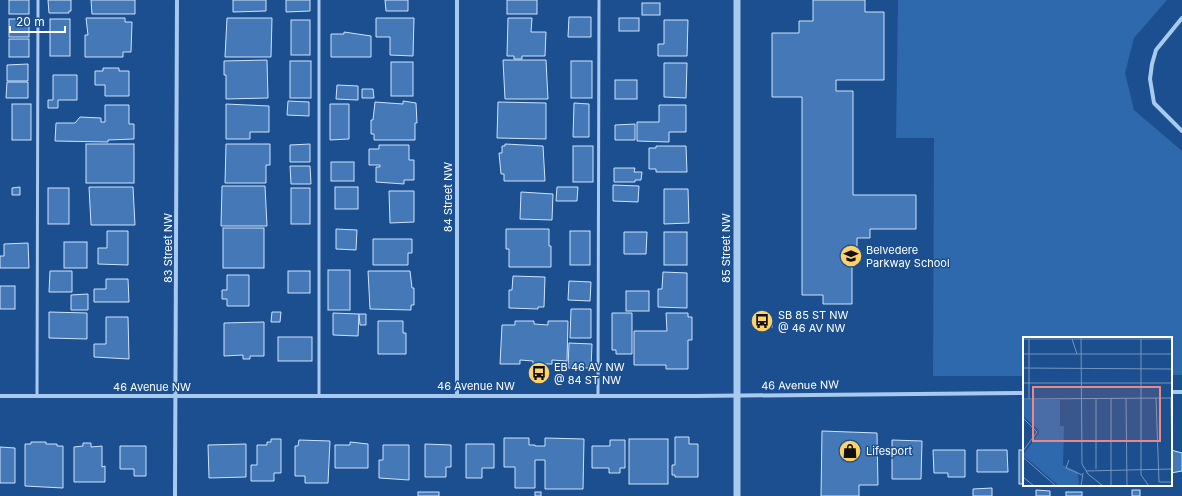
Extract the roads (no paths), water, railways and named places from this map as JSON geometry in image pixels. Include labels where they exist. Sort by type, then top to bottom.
[{"type":"street","name":"83 Street NW","points":[[175,496],[177,0]]},
{"type":"street","name":"84 Street NW","points":[[457,0],[457,395]]},
{"type":"street","name":"85 Street NW","points":[[737,0],[737,496]]},
{"type":"street","points":[[1182,18],[1156,50],[1150,79],[1154,103],[1182,131]]},
{"type":"street","name":"46 Avenue NW","points":[[0,396],[176,397],[319,395],[1023,393]]},
{"type":"lane","points":[[37,396],[38,0]]},
{"type":"lane","points":[[319,0],[319,395]]},
{"type":"lane","points":[[598,395],[599,0]]},
{"type":"place","name":"Belvedere Parkway School","points":[[851,256]]},
{"type":"place","name":"SB 85 ST NW @ 46 AV NW","points":[[762,321]]},
{"type":"place","name":"EB 46 AV NW @ 84 ST NW","points":[[539,373]]},
{"type":"place","name":"Lifesport","points":[[850,451]]}]
